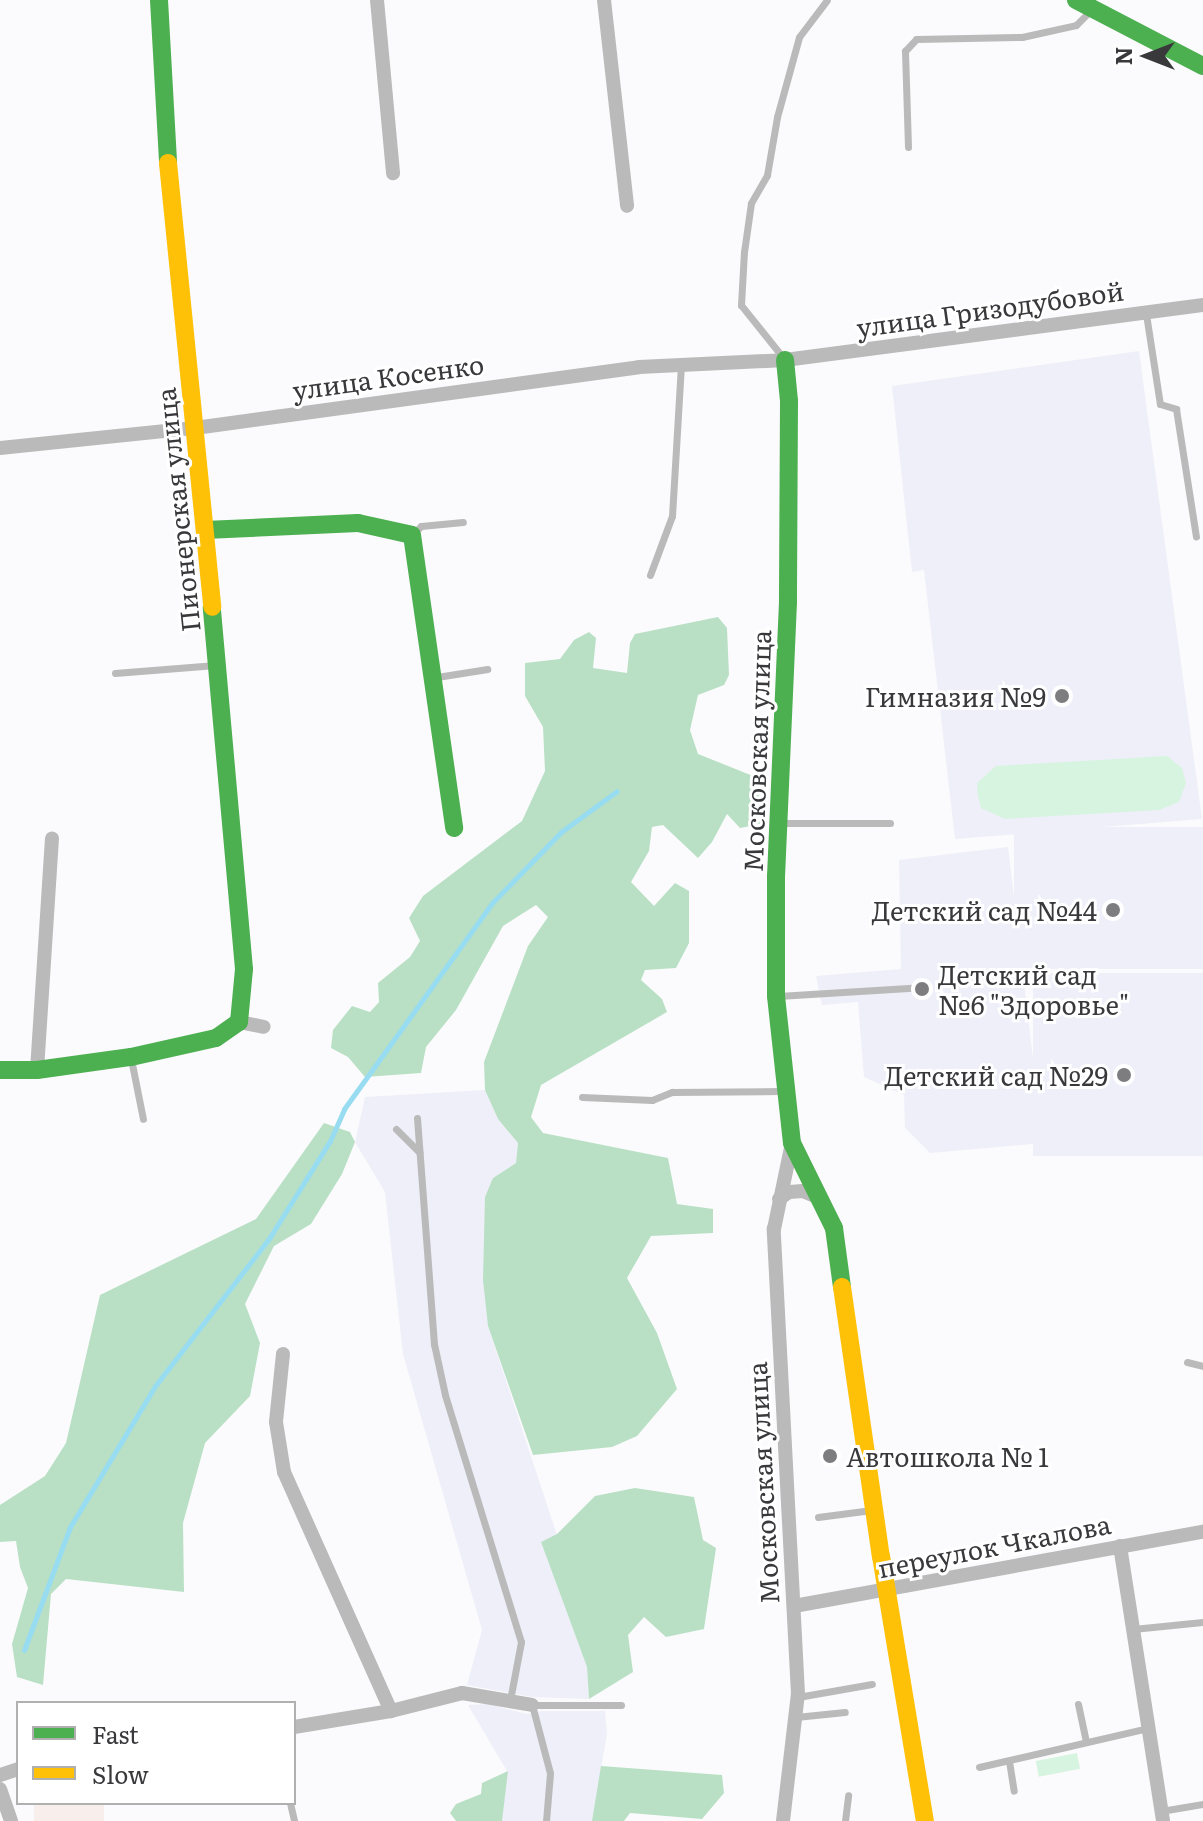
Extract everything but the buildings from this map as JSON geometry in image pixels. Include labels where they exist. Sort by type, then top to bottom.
[{"type":"street","name":"Пионерская улица","points":[[159,0],[169,174],[218,665],[244,979],[240,1018]]},
{"type":"street","points":[[377,0],[393,173]]},
{"type":"street","points":[[604,0],[627,206]]},
{"type":"street","points":[[1084,5],[1203,66]]},
{"type":"street","name":"улица Гризодубовой","points":[[785,360],[1203,305]]},
{"type":"street","name":"улица Косенко","points":[[0,448],[195,428],[488,385],[681,363],[785,360]]},
{"type":"street","name":"Московская улица","points":[[785,360],[789,401],[788,602],[776,996],[784,1091],[792,1143],[834,1228],[887,1590],[925,1821]]},
{"type":"street","points":[[205,530],[358,523],[412,535],[454,828]]},
{"type":"street","points":[[37,1070],[52,838]]},
{"type":"street","points":[[0,1070],[37,1070],[131,1057],[216,1038],[240,1018],[264,1027]]},
{"type":"street","name":"Московская улица","points":[[783,1821],[798,1697],[774,1229],[792,1143]]},
{"type":"street","points":[[779,1199],[789,1192],[803,1191],[817,1197]]},
{"type":"street","points":[[283,1354],[276,1422],[284,1472],[391,1711]]},
{"type":"street","name":"переулок Чкалова","points":[[794,1606],[1203,1532]]},
{"type":"street","points":[[1120,1546],[1162,1816]]},
{"type":"street","points":[[296,1727],[391,1711],[462,1693],[532,1705]]},
{"type":"street","points":[[0,1789],[11,1821]]},
{"type":"lane","points":[[785,360],[741,305],[744,252],[751,203],[767,175],[777,117],[799,37],[827,0]]},
{"type":"lane","points":[[908,147],[905,51],[916,39],[1022,37],[1076,25],[1084,5]]},
{"type":"lane","points":[[1145,312],[1160,404],[1176,409],[1196,536]]},
{"type":"lane","points":[[650,575],[672,516],[681,363]]},
{"type":"lane","points":[[412,535],[421,526],[463,522]]},
{"type":"lane","points":[[115,673],[218,665]]},
{"type":"lane","points":[[434,678],[487,669]]},
{"type":"lane","points":[[779,823],[890,823]]},
{"type":"lane","points":[[776,996],[925,987]]},
{"type":"lane","points":[[131,1057],[143,1119]]},
{"type":"lane","points":[[582,1097],[652,1100],[672,1092],[784,1091]]},
{"type":"lane","points":[[417,1118],[434,1344],[445,1395],[521,1642],[510,1700]]},
{"type":"lane","points":[[396,1129],[419,1152]]},
{"type":"lane","points":[[1187,1362],[1203,1366]]},
{"type":"lane","points":[[818,1517],[875,1510]]},
{"type":"lane","points":[[1133,1629],[1203,1622]]},
{"type":"lane","points":[[798,1697],[872,1684]]},
{"type":"lane","points":[[1078,1704],[1086,1741]]},
{"type":"lane","points":[[546,1821],[550,1773],[532,1705],[621,1705]]},
{"type":"lane","points":[[796,1717],[845,1712]]},
{"type":"lane","points":[[979,1767],[1148,1728]]},
{"type":"lane","points":[[1009,1761],[1014,1791]]},
{"type":"lane","points":[[845,1821],[848,1795]]},
{"type":"lane","points":[[1162,1816],[1203,1804]]},
{"type":"shaded area","name":"Гимназия №9","points":[[1139,351],[1202,819],[955,839],[924,570],[912,572],[892,386]]},
{"type":"shaded area","name":"Детский сад №44","points":[[1014,827],[1203,827],[1203,969],[1014,969]]},
{"type":"shaded area","name":"Детский сад №6 \"Здоровье\"","points":[[1008,847],[1043,1143],[930,1153],[905,1128],[904,1095],[864,1077],[858,1002],[822,1005],[816,976],[901,969],[899,860]]},
{"type":"shaded area","name":"Детский сад №29","points":[[1033,973],[1203,973],[1203,1156],[1033,1156]]},
{"type":"shaded area","points":[[485,1090],[498,1119],[518,1143],[516,1163],[493,1178],[488,1326],[557,1535],[541,1542],[587,1667],[589,1699],[532,1697],[467,1685],[482,1630],[403,1354],[385,1192],[355,1142],[365,1097]]},
{"type":"shaded area","points":[[488,1704],[527,1714],[542,1711],[605,1711],[607,1734],[592,1821],[502,1821],[507,1771],[468,1705]]},
{"type":"shaded area","points":[[34,1805],[104,1805],[104,1821],[34,1821]]},
{"type":"green space","points":[[718,617],[727,628],[729,675],[724,685],[698,695],[690,730],[698,754],[758,778],[761,824],[740,828],[727,814],[712,842],[698,858],[663,825],[652,827],[649,851],[631,882],[654,906],[675,883],[689,891],[689,943],[676,968],[645,970],[641,980],[662,999],[667,1012],[541,1085],[531,1117],[543,1133],[668,1158],[677,1204],[713,1209],[713,1233],[651,1236],[627,1278],[657,1333],[677,1389],[637,1436],[612,1447],[533,1455],[488,1326],[483,1280],[485,1197],[493,1178],[516,1163],[518,1143],[498,1119],[485,1090],[484,1062],[528,946],[548,917],[536,905],[503,926],[456,1010],[426,1047],[421,1073],[365,1077],[348,1057],[331,1048],[333,1030],[352,1006],[370,1012],[379,1002],[378,983],[410,957],[420,941],[409,918],[423,896],[522,821],[545,771],[543,727],[525,696],[525,663],[560,659],[574,640],[589,632],[596,638],[593,668],[627,673],[630,643],[635,634]]},
{"type":"green space","points":[[1167,756],[1182,768],[1186,783],[1179,802],[1159,810],[1005,819],[981,808],[978,796],[977,783],[996,766]]},
{"type":"green space","points":[[324,1123],[350,1132],[355,1142],[342,1174],[311,1224],[274,1246],[245,1304],[260,1343],[250,1396],[205,1443],[183,1523],[184,1592],[66,1579],[51,1594],[43,1685],[17,1677],[12,1644],[28,1588],[20,1567],[16,1541],[0,1542],[0,1505],[45,1476],[66,1443],[100,1295],[256,1219]]},
{"type":"green space","points":[[635,1488],[694,1497],[703,1540],[716,1548],[704,1629],[666,1637],[644,1617],[628,1635],[633,1672],[589,1699],[587,1667],[541,1542],[557,1534],[595,1496]]},
{"type":"green space","points":[[1077,1753],[1080,1769],[1039,1777],[1036,1761]]},
{"type":"green space","points":[[601,1766],[722,1775],[724,1793],[702,1819],[630,1813],[624,1821],[592,1821]]},
{"type":"green space","points":[[508,1771],[502,1821],[456,1821],[450,1813],[456,1804],[481,1794],[482,1783]]},
{"type":"waterway","points":[[24,1650],[70,1527],[155,1386],[270,1237],[330,1141],[344,1109],[493,902],[561,832],[617,791]]},
{"type":"traffic: fast","points":[[159,0],[168,163]]},
{"type":"traffic: fast","points":[[1076,0],[1203,66]]},
{"type":"traffic: fast","points":[[785,360],[789,401],[788,602],[776,877],[776,996],[792,1143],[834,1228],[842,1287]]},
{"type":"traffic: fast","points":[[205,530],[358,523],[412,535],[454,828]]},
{"type":"traffic: fast","points":[[0,1070],[37,1070],[131,1057],[216,1038],[239,1022],[244,969],[212,607]]},
{"type":"traffic: slow","points":[[168,163],[212,607]]},
{"type":"traffic: slow","points":[[842,1287],[881,1556],[925,1821]]},
{"type":"place","name":"Гимназия №9","points":[[1062,696]]},
{"type":"place","name":"Детский сад №44","points":[[1113,910]]},
{"type":"place","name":"Детский сад №6 \"Здоровье\"","points":[[922,989]]},
{"type":"place","name":"Детский сад №29","points":[[1124,1075]]},
{"type":"place","name":"Автошкола № 1","points":[[830,1456]]}]
